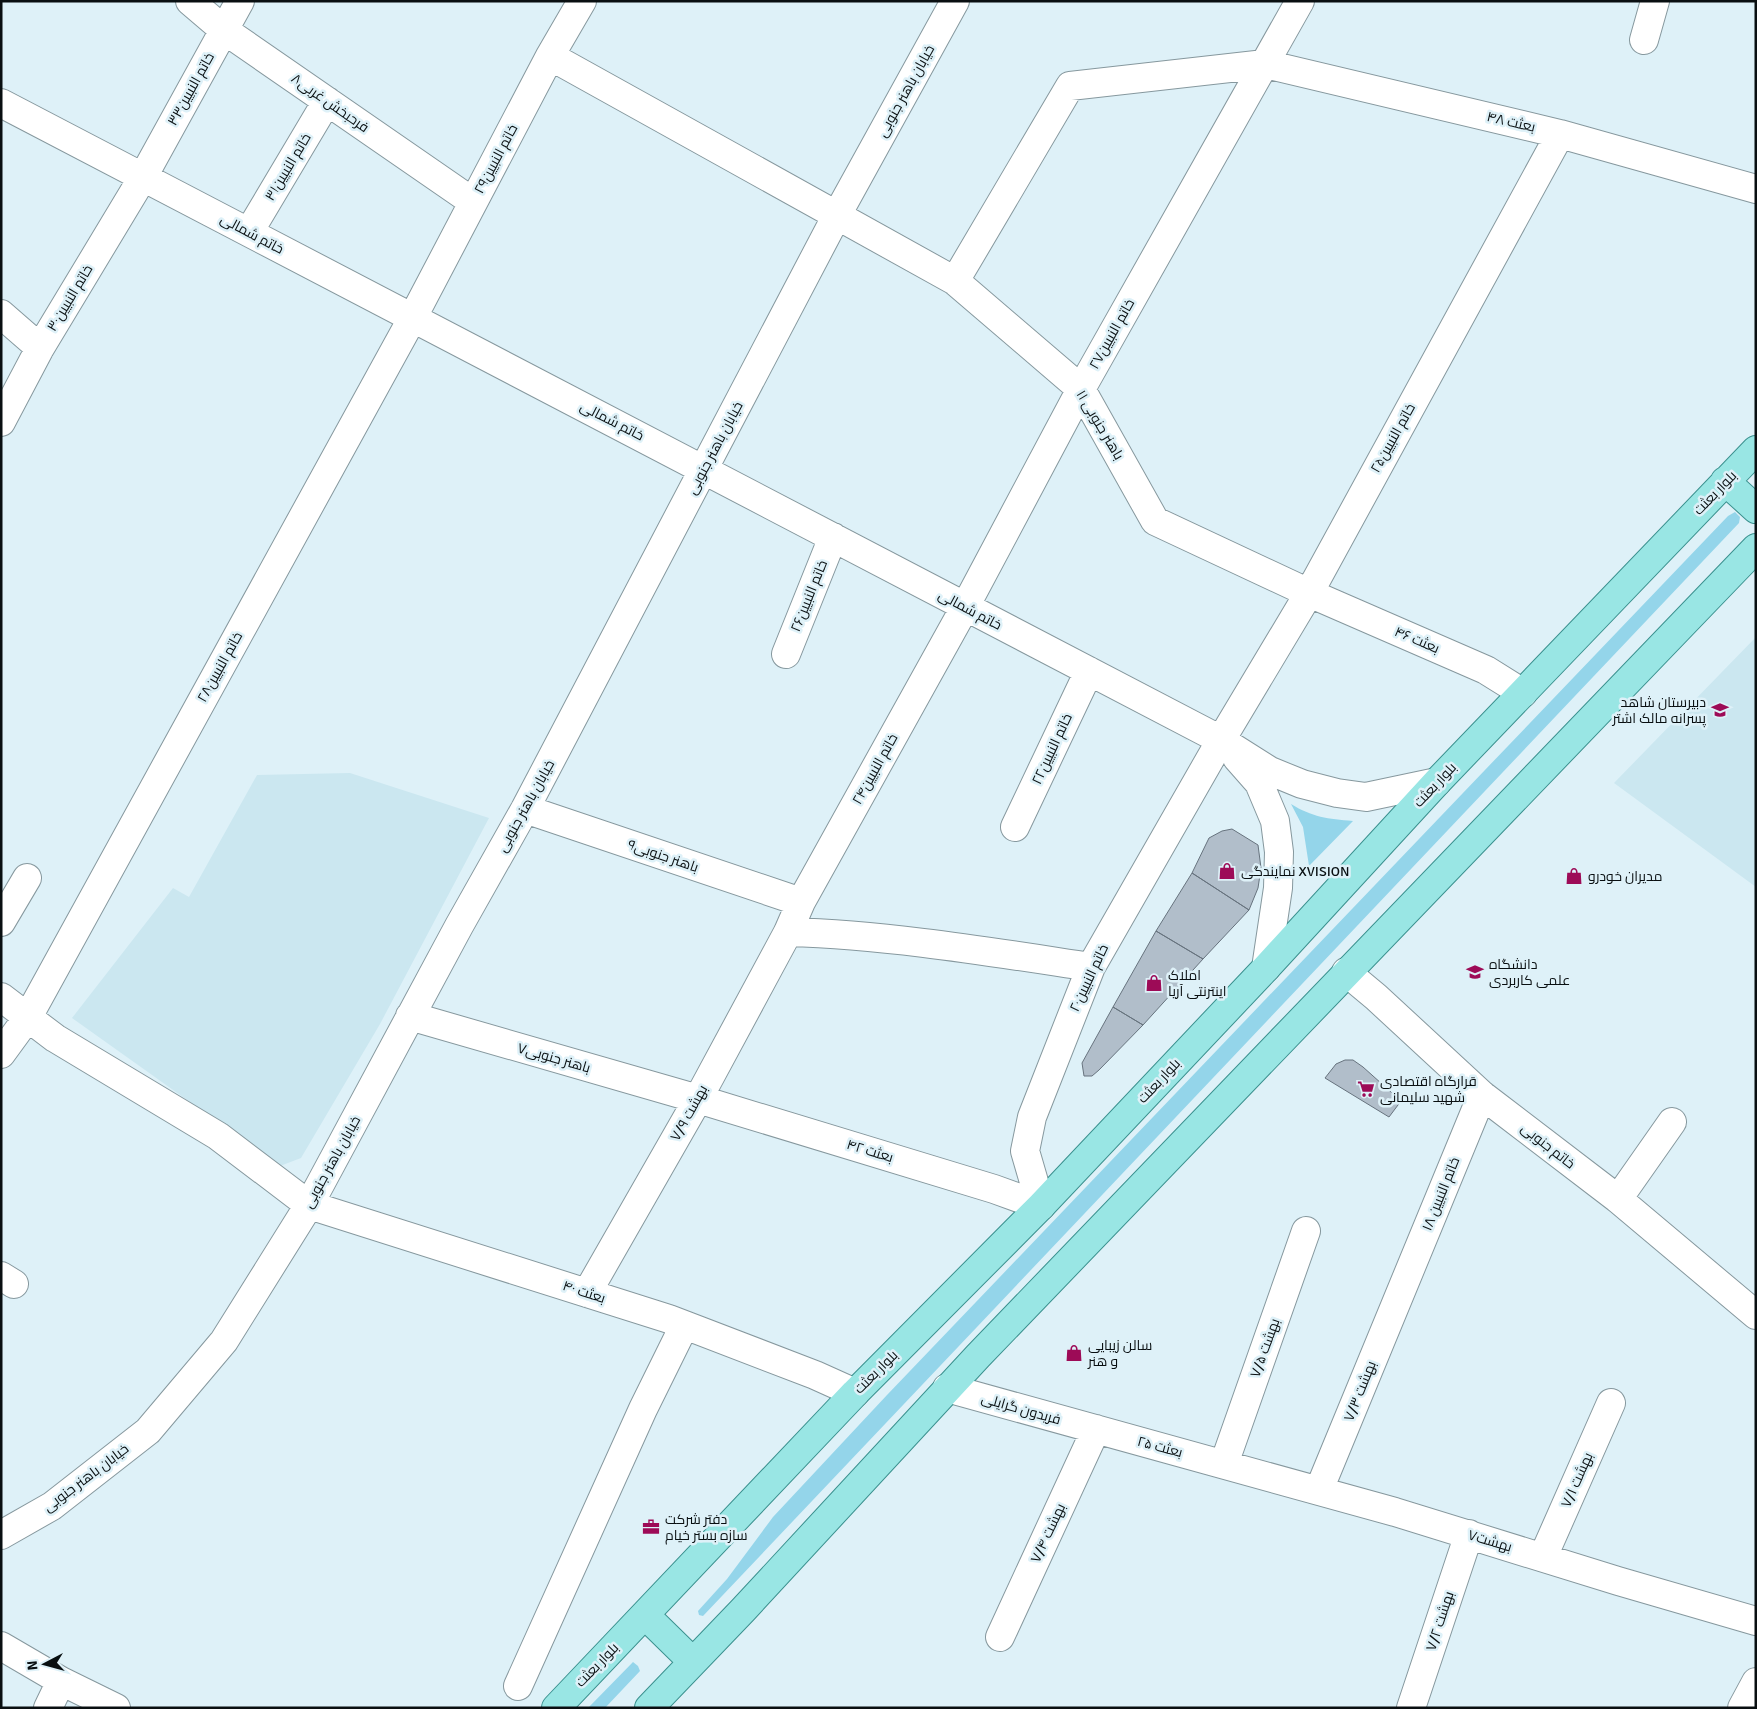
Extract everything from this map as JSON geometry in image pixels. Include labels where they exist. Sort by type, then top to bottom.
[{"type":"main road","name":"بلوار بعثت","points":[[556,1708],[855,1393],[1041,1206],[1266,968],[1437,782],[1756,450]]},
{"type":"main road","points":[[1725,481],[1756,509]]},
{"type":"main road","points":[[649,1708],[743,1610],[947,1388],[1756,548]]},
{"type":"main road","points":[[645,1615],[693,1662]]},
{"type":"street","name":"فرحبخش غربی۸","points":[[190,1],[224,30],[473,202]]},
{"type":"street","name":"خاتم النبیین۳۳","points":[[143,177],[240,1]]},
{"type":"street","name":"خاتم النبیین۲۹","points":[[413,317],[550,56],[582,1]]},
{"type":"street","name":"خیابان باهنر جنوبی","points":[[1,1535],[52,1506],[148,1432],[224,1341],[309,1205],[410,1016],[525,809],[837,215],[955,1]]},
{"type":"street","name":"خاتم النبیین۲۷","points":[[965,607],[1081,389],[1300,1]]},
{"type":"street","points":[[1644,40],[1656,1]]},
{"type":"street","name":"باهنر جنوبی ۱۱","points":[[550,56],[955,281],[1081,389],[1155,521],[1309,593]]},
{"type":"street","name":"بعثت ۴۸","points":[[955,281],[1070,86],[1265,64],[1560,134],[1756,189]]},
{"type":"street","name":"خاتم النبیین۳۱","points":[[249,232],[327,101]]},
{"type":"street","name":"خاتم شمالی","points":[[1,103],[1222,740],[1270,771],[1302,784],[1338,793],[1366,797],[1437,782]]},
{"type":"street","name":"خاتم النبیین۲۵","points":[[1222,740],[1309,593],[1560,134]]},
{"type":"street","name":"خاتم النبیین۳۰","points":[[1,422],[40,348],[143,177]]},
{"type":"street","points":[[1,314],[40,348]]},
{"type":"street","name":"خاتم النبیین۲۸","points":[[1,1054],[28,1017],[413,317]]},
{"type":"street","name":"خاتم النبیین۲۶","points":[[786,654],[832,537]]},
{"type":"street","name":"بعثت ۴۶","points":[[1309,593],[1486,670],[1522,693]]},
{"type":"street","name":"خاتم النبیین۲۴","points":[[788,932],[801,902],[965,607]]},
{"type":"street","name":"خاتم النبیین۲۲","points":[[1016,828],[1089,671]]},
{"type":"street","points":[[1222,740],[1258,783],[1275,821],[1279,852],[1278,888],[1266,968]]},
{"type":"street","name":"خاتم النبیین۲۰","points":[[1041,1206],[1025,1151],[1032,1117],[1091,967],[1222,740]]},
{"type":"street","name":"باهنر جنوبی۹","points":[[525,809],[801,902]]},
{"type":"street","points":[[1,922],[27,878]]},
{"type":"street","points":[[788,932],[833,933],[943,945],[1091,967]]},
{"type":"street","name":"بهشت ۷/۹","points":[[587,1293],[698,1099],[788,932]]},
{"type":"street","name":"خاتم جنوبی","points":[[1346,972],[1376,997],[1482,1095],[1618,1199],[1756,1314]]},
{"type":"street","name":"بعثت ۴۰","points":[[1,997],[55,1038],[218,1136],[309,1205],[587,1293],[684,1326],[815,1375],[855,1393]]},
{"type":"street","name":"باهنر جنوبی۷","points":[[410,1016],[698,1099]]},
{"type":"street","name":"خاتم النبیین ۱۸","points":[[1401,1292],[1482,1095]]},
{"type":"street","name":"بعثت ۴۲","points":[[698,1099],[994,1189],[1041,1206]]},
{"type":"street","points":[[1618,1199],[1672,1122]]},
{"type":"street","name":"بهشت ۷/۵","points":[[1224,1464],[1306,1231]]},
{"type":"street","name":"بهشت ۷/۳","points":[[1319,1490],[1401,1292]]},
{"type":"street","points":[[518,1686],[643,1409],[684,1326]]},
{"type":"street","name":"فریدون گرایلی","points":[[947,1388],[1096,1429]]},
{"type":"street","name":"بهشت ۷/۱","points":[[1543,1557],[1611,1402]]},
{"type":"street","name":"بعثت ۲۵","points":[[1096,1429],[1224,1464]]},
{"type":"street","name":"بهشت ۷/۴","points":[[1000,1638],[1096,1429]]},
{"type":"street","name":"بهشت۷","points":[[1224,1464],[1469,1534],[1756,1621]]},
{"type":"street","name":"بهشت ۷/۲","points":[[1411,1708],[1469,1534]]},
{"type":"street","points":[[1,1646],[61,1681],[116,1708]]},
{"type":"street","points":[[48,1708],[61,1681]]},
{"type":"street","points":[[1742,1708],[1756,1682]]},
{"type":"shaded area","points":[[1735,512],[1740,517],[1739,523],[703,1616],[699,1615],[698,1611],[727,1579],[773,1517],[887,1395],[1728,516]]},
{"type":"shaded area","name":"دبیرستان شاهد پسرانه مالک اشتر","points":[[1756,637],[1756,887],[1614,783]]},
{"type":"shaded area","points":[[350,773],[489,818],[380,1024],[301,1158],[280,1166],[72,1018],[173,888],[189,897],[257,775]]},
{"type":"shaded area","points":[[1291,804],[1320,817],[1353,821],[1309,866],[1303,827]]},
{"type":"shaded area","points":[[633,1662],[640,1671],[605,1708],[588,1708]]},
{"type":"building","name":"نمایندگی XVISION","points":[[1232,829],[1258,845],[1261,868],[1258,888],[1249,910],[1192,873],[1209,838],[1222,831]]},
{"type":"building","points":[[1192,873],[1249,910],[1203,959],[1156,931]]},
{"type":"building","name":"املاک اینترنتی آریا","points":[[1156,931],[1203,959],[1143,1025],[1113,1007]]},
{"type":"building","points":[[1113,1007],[1143,1025],[1099,1070],[1092,1076],[1084,1076],[1082,1063]]},
{"type":"building","name":"قرارگاه اقتصادی شهید سلیمانی","points":[[1345,1060],[1353,1060],[1363,1067],[1401,1101],[1389,1117],[1325,1078],[1336,1064]]},
{"type":"place","name":"دبیرستان شاهد پسرانه مالک اشتر","points":[[1720,710]]},
{"type":"place","name":"نمایندگی XVISION","points":[[1227,871]]},
{"type":"place","name":"مدیران خودرو","points":[[1574,876]]},
{"type":"place","name":"دانشگاه علمی کاربردی","points":[[1475,972]]},
{"type":"place","name":"املاک اینترنتی آریا","points":[[1154,983]]},
{"type":"place","name":"قرارگاه اقتصادی شهید سلیمانی","points":[[1366,1089]]},
{"type":"place","name":"سالن زیبایی و هنر","points":[[1074,1353]]},
{"type":"place","name":"دفتر شرکت سازه بستر خیام","points":[[651,1527]]}]
